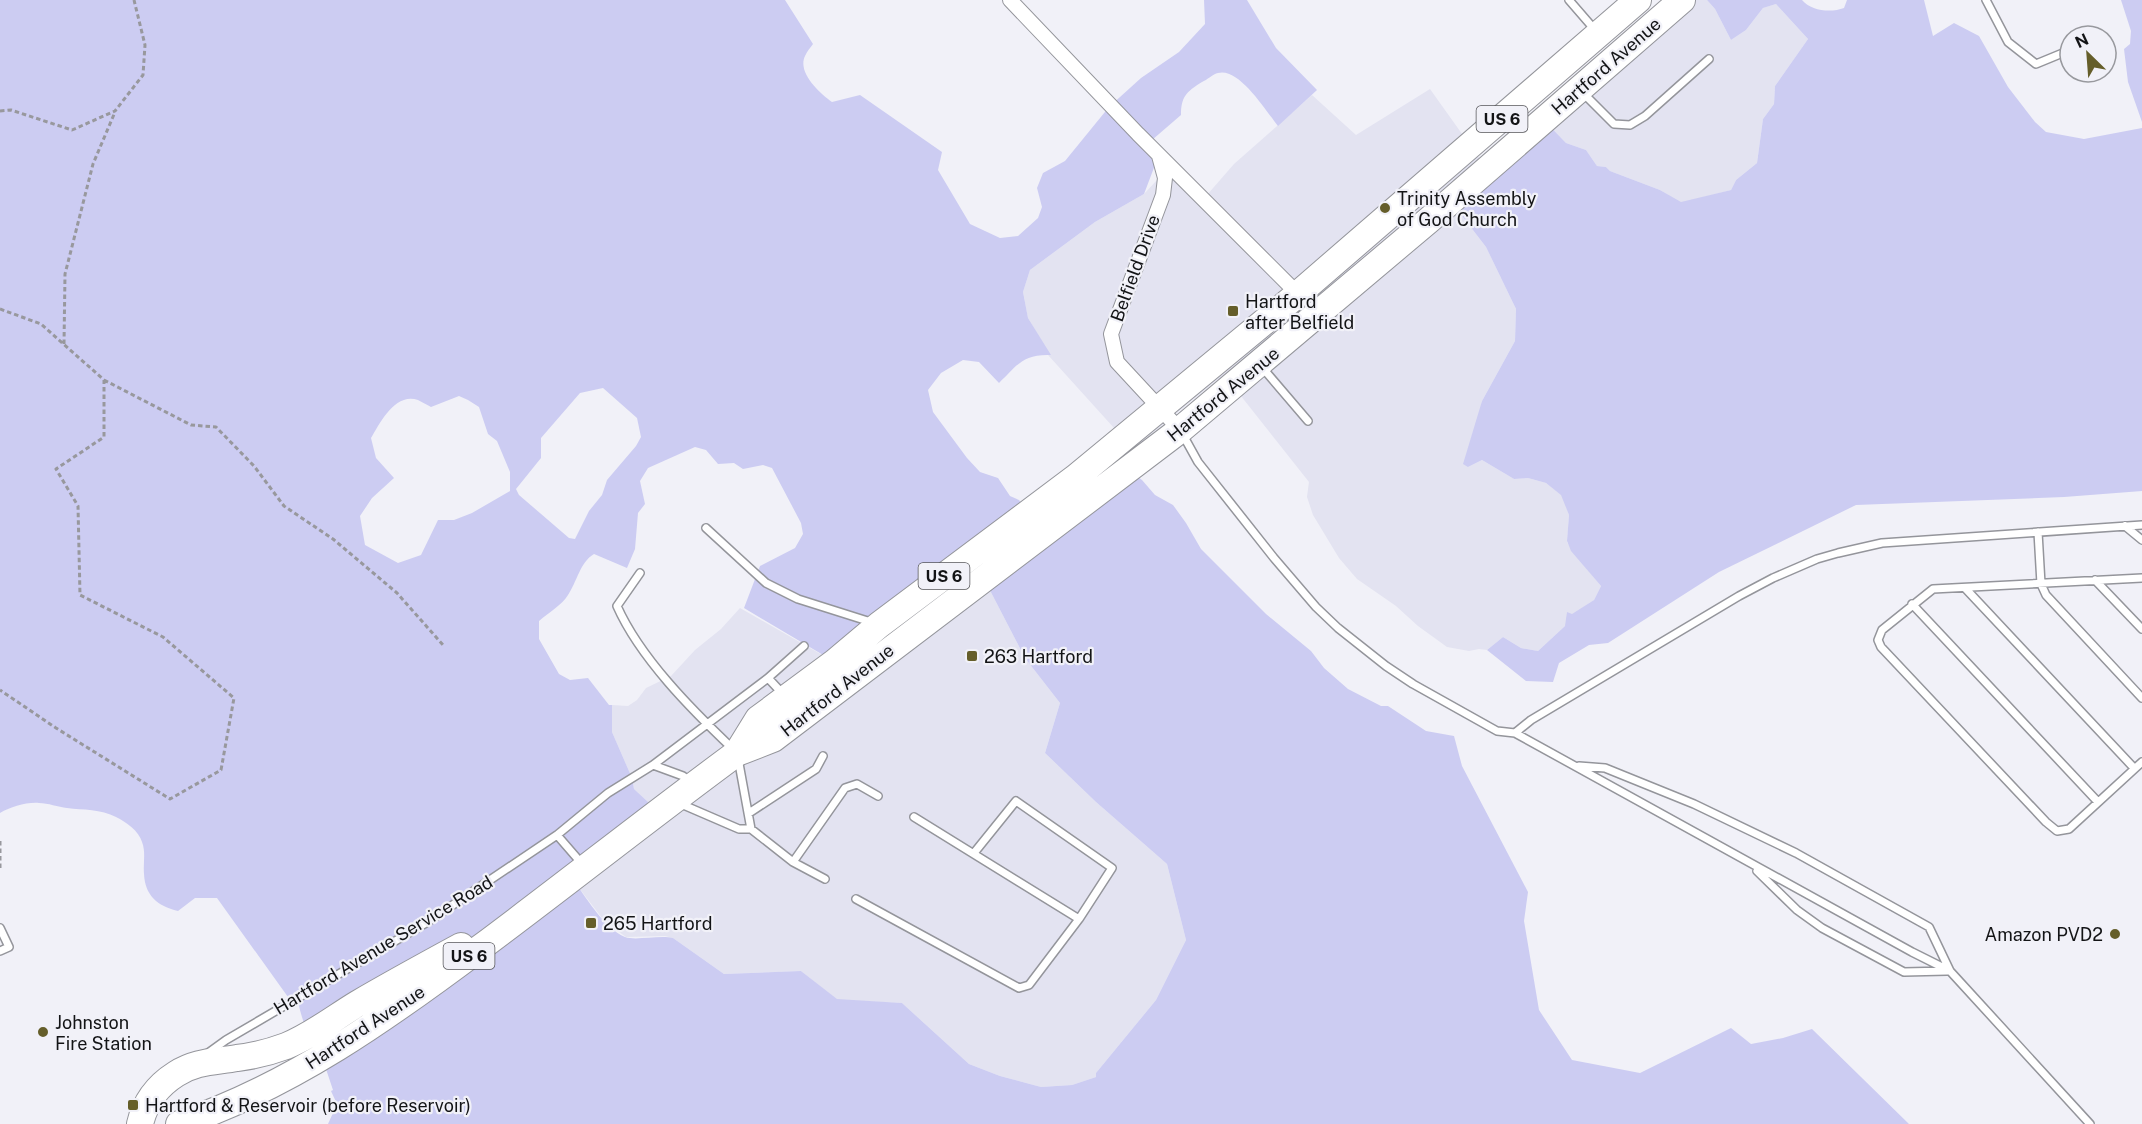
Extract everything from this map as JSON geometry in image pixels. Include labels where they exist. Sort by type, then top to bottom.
[{"type":"highway","name":"Hartford Avenue","points":[[737,753],[758,719],[835,662],[879,625],[1076,478],[1298,294],[1638,0]]},
{"type":"highway","name":"Hartford Avenue","points":[[180,1124],[251,1094],[312,1063],[371,1026],[737,753],[773,740],[1180,430],[1429,220],[1682,0]]},
{"type":"highway","points":[[140,1124],[143,1111],[151,1097],[163,1084],[190,1066],[213,1060],[236,1059],[264,1053],[287,1045],[393,982],[532,908]]},
{"type":"street","points":[[1010,0],[1158,154],[1298,294]]},
{"type":"street","name":"Belfield Drive","points":[[1158,154],[1165,178],[1162,195],[1111,334],[1117,362],[1180,430]]},
{"type":"lane","points":[[1569,0],[1598,34]]},
{"type":"lane","points":[[1986,0],[2008,42],[2036,64],[2058,55]]},
{"type":"lane","points":[[1579,89],[1614,124],[1630,125],[1645,116],[1709,59]]},
{"type":"lane","points":[[1260,364],[1308,421]]},
{"type":"lane","points":[[1180,430],[1198,462],[1294,583],[1338,628],[1369,654],[1413,684],[1497,732],[1515,733],[1950,971]]},
{"type":"lane","points":[[1515,733],[1531,720],[1747,591],[1817,559],[1882,543],[2142,525]]},
{"type":"lane","points":[[2125,526],[2142,540]]},
{"type":"lane","points":[[706,528],[766,583],[798,598],[879,625]]},
{"type":"lane","points":[[2038,532],[2041,584],[2046,595],[2142,698]]},
{"type":"lane","points":[[640,573],[617,606],[627,629],[645,654],[707,724],[737,753],[751,829]]},
{"type":"lane","points":[[2142,578],[1933,589],[1882,630],[1878,640],[1896,664],[2057,831],[2069,829],[2142,762]]},
{"type":"lane","points":[[2095,580],[2142,629]]},
{"type":"lane","points":[[1965,588],[2134,768]]},
{"type":"lane","points":[[1912,604],[2098,802]]},
{"type":"lane","name":"Hartford Avenue Service Road","points":[[190,1066],[226,1040],[426,923],[557,835],[608,793],[653,765],[768,678],[804,646]]},
{"type":"lane","points":[[768,678],[786,698]]},
{"type":"lane","points":[[749,813],[816,769],[823,756]]},
{"type":"lane","points":[[653,765],[683,776],[695,784]]},
{"type":"lane","points":[[1576,766],[1605,768],[1694,804],[1787,848],[1929,927],[1950,971],[2090,1124]]},
{"type":"lane","points":[[793,862],[845,788],[857,784],[878,796]]},
{"type":"lane","points":[[673,801],[739,829],[751,829],[793,862],[825,879]]},
{"type":"lane","points":[[856,899],[1019,988],[1029,985],[1112,868],[1016,801],[974,854]]},
{"type":"lane","points":[[914,817],[1078,919]]},
{"type":"lane","points":[[557,835],[585,867]]},
{"type":"lane","points":[[1749,863],[1797,910],[1814,922],[1904,972],[1950,971]]},
{"type":"lane","points":[[0,928],[9,947],[0,951]]},
{"type":"path","points":[[64,345],[65,274],[93,164],[115,111],[143,75],[145,45],[134,0]]},
{"type":"path","points":[[0,111],[11,110],[72,130],[115,111]]},
{"type":"path","points":[[0,309],[41,324],[104,380],[191,426],[216,427],[254,466],[284,506],[333,539],[397,593],[443,645]]},
{"type":"path","points":[[0,690],[170,799],[221,770],[234,698],[163,638],[80,595],[78,506],[56,469],[104,437],[104,380]]},
{"type":"path","points":[[0,841],[0,869]]},
{"type":"shaded area","points":[[0,0],[785,0],[813,44],[803,62],[807,76],[816,88],[832,102],[860,95],[942,152],[938,170],[970,224],[1000,238],[1018,236],[1038,218],[1042,207],[1037,188],[1043,173],[1065,161],[1109,107],[1141,78],[1179,52],[1205,24],[1204,0],[1247,0],[1276,48],[1317,90],[1278,126],[1243,83],[1226,73],[1218,73],[1192,89],[1183,99],[1181,115],[1152,140],[1155,165],[1144,194],[1095,222],[1030,270],[1023,292],[1028,318],[1051,355],[1033,356],[1021,362],[999,383],[979,362],[963,360],[941,373],[928,390],[933,412],[980,472],[998,478],[1010,496],[1019,500],[1039,523],[1117,462],[1142,480],[1155,495],[1173,505],[1201,549],[1266,614],[1311,651],[1324,668],[1348,689],[1381,706],[1388,706],[1426,731],[1454,736],[1462,766],[1528,892],[1524,921],[1539,1010],[1572,1060],[1640,1073],[1731,1028],[1751,1044],[1783,1038],[1812,1029],[1909,1124],[328,1124],[337,1104],[331,1091],[333,1090],[326,1069],[328,1059],[308,1033],[298,1002],[293,1004],[217,898],[195,898],[178,911],[158,903],[150,894],[145,881],[144,850],[140,838],[128,824],[110,814],[34,803],[19,805],[0,813]],"holes":[[[603,388],[637,418],[641,437],[607,480],[602,495],[589,511],[575,539],[569,538],[519,495],[516,489],[541,458],[541,438],[580,393]],[[459,396],[479,407],[488,434],[497,441],[510,472],[510,491],[472,513],[454,520],[438,520],[421,555],[398,563],[365,545],[360,516],[372,498],[394,478],[376,458],[371,438],[389,410],[402,400],[418,400],[431,407]],[[695,447],[706,450],[718,464],[734,463],[743,469],[763,465],[772,468],[801,523],[803,534],[795,548],[760,566],[744,608],[845,668],[858,664],[981,573],[1025,658],[1060,703],[1045,753],[1096,802],[1167,864],[1186,940],[1156,1000],[1096,1073],[1096,1077],[1072,1085],[1041,1087],[1000,1076],[969,1064],[902,1003],[837,999],[801,971],[724,974],[673,938],[625,937],[611,928],[592,906],[576,884],[659,818],[647,801],[634,789],[632,778],[612,732],[612,705],[609,705],[588,678],[570,680],[559,674],[539,639],[539,621],[565,599],[585,562],[594,554],[627,568],[635,549],[638,513],[645,504],[640,481],[648,468]]]},
{"type":"shaded area","points":[[1679,0],[1707,0],[1715,9],[1731,40],[1746,30],[1763,8],[1776,4],[1808,39],[1775,86],[1774,104],[1763,119],[1757,163],[1736,180],[1731,190],[1681,203],[1660,190],[1610,171],[1606,167],[1597,166],[1586,150],[1566,143],[1544,120]]},
{"type":"shaded area","points":[[1707,0],[1802,0],[1811,7],[1827,11],[1844,8],[1847,0],[1924,0],[1933,36],[1954,23],[1979,36],[2008,87],[2035,122],[2046,132],[2084,139],[2142,128],[2142,491],[2064,497],[1856,505],[1719,572],[1608,643],[1589,645],[1559,663],[1553,682],[1526,681],[1487,650],[1503,637],[1521,648],[1538,651],[1565,626],[1567,612],[1572,614],[1594,600],[1601,586],[1571,551],[1567,541],[1569,515],[1561,495],[1546,483],[1528,478],[1514,479],[1482,460],[1468,467],[1463,464],[1482,401],[1515,341],[1516,309],[1486,247],[1446,195],[1540,116],[1566,143],[1586,150],[1597,166],[1606,167],[1610,171],[1660,190],[1681,202],[1731,190],[1736,180],[1757,163],[1763,119],[1774,104],[1775,86],[1808,39],[1776,4],[1763,8],[1746,30],[1731,40],[1715,9]]},
{"type":"shaded area","points":[[2121,0],[2142,0],[2142,122],[2128,82],[2124,49],[2130,44],[2131,31]]},
{"type":"shaded area","points":[[1430,89],[1482,162],[1446,195],[1486,247],[1516,309],[1515,341],[1482,401],[1468,467],[1482,460],[1514,479],[1528,478],[1546,483],[1562,495],[1569,515],[1567,542],[1601,586],[1594,600],[1572,615],[1565,626],[1538,651],[1521,648],[1503,637],[1487,650],[1469,651],[1447,647],[1418,626],[1396,606],[1357,579],[1339,558],[1313,515],[1307,497],[1309,482],[1237,391],[1218,379],[1133,449],[1048,355],[1050,355],[1028,318],[1023,292],[1030,270],[1095,222],[1144,194],[1171,165],[1207,195],[1234,164],[1312,95],[1356,135]]},
{"type":"shaded area","points":[[981,573],[1025,658],[1060,703],[1045,753],[1096,802],[1167,864],[1186,940],[1156,1000],[1096,1073],[1096,1077],[1072,1085],[1041,1087],[1000,1076],[969,1064],[902,1003],[837,1000],[801,971],[724,974],[673,938],[665,936],[626,937],[605,922],[576,884],[647,801],[634,789],[632,778],[612,732],[612,705],[628,706],[637,700],[646,688],[671,676],[740,608],[845,668]]},
{"type":"place","name":"Trinity Assembly of God Church","points":[[1385,208]]},
{"type":"place","name":"Hartford after Belfield","points":[[1233,311]]},
{"type":"place","name":"263 Hartford","points":[[972,656]]},
{"type":"place","name":"265 Hartford","points":[[591,923]]},
{"type":"place","name":"Amazon PVD2","points":[[2115,934]]},
{"type":"place","name":"Johnston Fire Station","points":[[43,1032]]},
{"type":"place","name":"Hartford & Reservoir (before Reservoir)","points":[[133,1105]]}]
